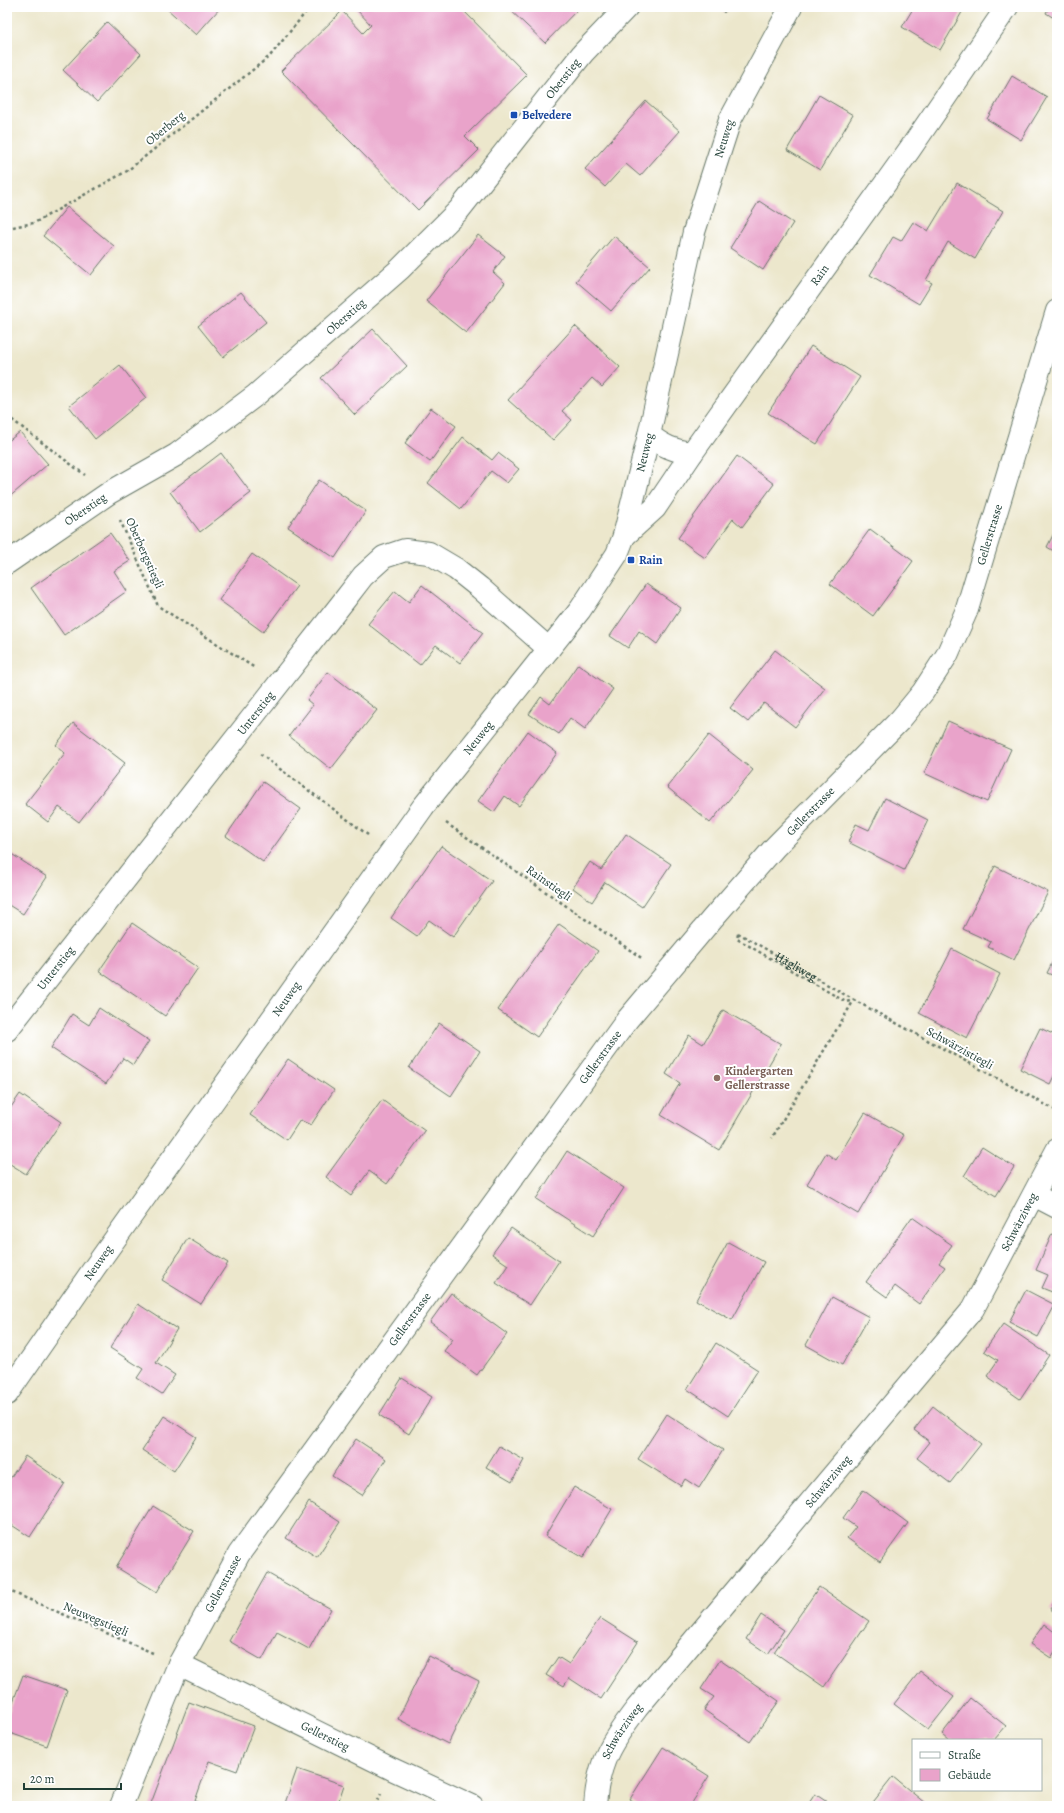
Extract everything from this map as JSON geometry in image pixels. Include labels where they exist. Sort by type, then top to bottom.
[{"type":"street","name":"Oberstieg","points":[[7,563],[109,493],[176,455],[256,395],[400,269],[459,210],[583,53],[627,7]]},
{"type":"street","name":"Neuweg","points":[[7,1394],[390,852],[423,807],[580,610],[617,554],[624,536],[649,435],[694,232],[730,120],[791,7]]},
{"type":"street","name":"Rain","points":[[624,536],[655,508],[692,453],[910,149],[1006,7]]},
{"type":"street","name":"Gellerstrasse","points":[[122,1806],[179,1664],[239,1554],[627,1020],[712,919],[775,848],[900,720],[923,692],[947,655],[966,612],[1057,312]]},
{"type":"street","points":[[649,435],[668,448],[676,451],[692,453]]},
{"type":"street","name":"Unterstieg","points":[[7,1030],[363,576],[384,557],[405,550],[429,553],[456,569],[480,588],[549,649]]},
{"type":"street","name":"Schwärziweg","points":[[595,1806],[600,1768],[607,1752],[619,1732],[637,1708],[973,1309],[1057,1150]]},
{"type":"street","points":[[1034,1195],[1057,1207]]},
{"type":"street","name":"Gellerstieg","points":[[179,1664],[385,1766],[472,1806]]},
{"type":"path","name":"Oberberg","points":[[7,228],[34,223],[127,171],[270,56],[310,7]]},
{"type":"path","name":"Oberbergstiegli","points":[[7,416],[109,493],[158,606],[278,683]]},
{"type":"path","points":[[237,737],[390,852]]},
{"type":"path","name":"Rainstiegli","points":[[423,807],[665,974]]},
{"type":"path","name":"Schwärzistiegli","points":[[712,919],[738,933],[738,939],[846,1002],[854,1000],[1057,1112]]},
{"type":"path","name":"Hägliweg","points":[[738,933],[854,1000]]},
{"type":"path","points":[[772,1138],[854,1000]]},
{"type":"path","name":"Neuwegstiegli","points":[[7,1590],[179,1664]]},
{"type":"building","points":[[165,7],[221,7],[196,35]]},
{"type":"building","points":[[354,7],[460,7],[527,75],[465,136],[479,150],[418,210],[281,71],[342,11],[363,33],[371,25]]},
{"type":"building","points":[[507,7],[580,7],[545,43]]},
{"type":"building","points":[[718,7],[729,7],[724,13]]},
{"type":"building","points":[[914,7],[965,7],[940,50],[902,27]]},
{"type":"building","points":[[1049,7],[1057,7],[1057,20],[1046,13]]},
{"type":"building","points":[[107,22],[141,54],[97,102],[63,70]]},
{"type":"building","points":[[1012,76],[1047,97],[1021,140],[987,119]]},
{"type":"building","points":[[819,95],[853,115],[820,170],[787,150]]},
{"type":"building","points":[[646,101],[680,131],[640,176],[626,164],[605,187],[585,169]]},
{"type":"building","points":[[957,183],[1003,211],[975,259],[948,242],[926,280],[932,283],[919,304],[870,275],[893,237],[901,241],[913,222],[928,231]]},
{"type":"building","points":[[759,201],[793,223],[763,270],[730,248]]},
{"type":"building","points":[[67,207],[114,246],[91,275],[43,236]]},
{"type":"building","points":[[478,235],[505,256],[493,272],[505,283],[466,333],[426,301]]},
{"type":"building","points":[[614,236],[650,267],[611,311],[576,281]]},
{"type":"building","points":[[241,292],[266,322],[223,357],[198,326]]},
{"type":"building","points":[[575,326],[620,367],[602,387],[592,378],[562,411],[572,420],[553,440],[508,400]]},
{"type":"building","points":[[373,329],[407,366],[355,415],[321,378]]},
{"type":"building","points":[[811,346],[860,377],[817,444],[768,413]]},
{"type":"building","points":[[120,365],[146,398],[95,439],[69,406]]},
{"type":"building","points":[[431,408],[456,426],[430,462],[405,443]]},
{"type":"building","points":[[20,432],[48,464],[7,499],[7,442]]},
{"type":"building","points":[[463,437],[492,460],[498,453],[519,469],[507,483],[491,471],[461,509],[428,483]]},
{"type":"building","points":[[221,453],[251,493],[200,532],[170,492]]},
{"type":"building","points":[[737,456],[774,484],[742,527],[733,519],[705,558],[678,538]]},
{"type":"building","points":[[319,480],[366,511],[335,558],[288,527]]},
{"type":"building","points":[[1057,527],[1057,553],[1047,547]]},
{"type":"building","points":[[870,529],[913,561],[873,616],[830,584]]},
{"type":"building","points":[[110,533],[130,561],[114,571],[127,591],[64,635],[31,588]]},
{"type":"building","points":[[252,554],[297,586],[263,632],[219,600]]},
{"type":"building","points":[[646,584],[681,608],[657,644],[639,631],[628,648],[610,636]]},
{"type":"building","points":[[422,585],[483,633],[460,663],[436,645],[420,665],[368,624],[395,591],[409,602]]},
{"type":"building","points":[[775,650],[825,688],[795,727],[764,703],[748,722],[730,708]]},
{"type":"building","points":[[578,664],[613,689],[585,729],[570,718],[559,734],[529,714],[541,697],[550,704]]},
{"type":"building","points":[[328,672],[377,710],[331,769],[289,736],[313,705],[307,700]]},
{"type":"building","points":[[948,721],[1011,749],[987,802],[924,773]]},
{"type":"building","points":[[73,723],[125,763],[79,822],[59,807],[48,822],[25,804],[65,753],[56,745]]},
{"type":"building","points":[[528,731],[557,753],[519,806],[505,796],[494,812],[478,801]]},
{"type":"building","points":[[709,735],[753,770],[710,823],[667,787]]},
{"type":"building","points":[[263,782],[301,809],[263,862],[226,836]]},
{"type":"building","points":[[885,798],[928,820],[904,870],[848,842],[856,824],[869,830]]},
{"type":"building","points":[[626,834],[671,864],[642,907],[605,882],[592,902],[573,888],[590,862],[601,870]]},
{"type":"building","points":[[441,846],[492,881],[453,937],[429,920],[417,936],[391,918]]},
{"type":"building","points":[[10,853],[47,877],[23,914],[7,904],[7,858]]},
{"type":"building","points":[[995,866],[1048,892],[1014,960],[988,947],[991,942],[963,929]]},
{"type":"building","points":[[132,923],[198,968],[165,1016],[99,971]]},
{"type":"building","points":[[559,924],[598,951],[537,1037],[498,1010]]},
{"type":"building","points":[[952,949],[1000,974],[967,1038],[919,1013]]},
{"type":"building","points":[[1057,953],[1057,977],[1047,973]]},
{"type":"building","points":[[99,1008],[149,1041],[133,1065],[123,1058],[106,1084],[51,1048],[72,1014],[89,1025]]},
{"type":"building","name":"Kindergarten Gellerstrasse","points":[[723,1010],[781,1044],[719,1150],[661,1115],[680,1083],[666,1074],[689,1035],[703,1044]]},
{"type":"building","points":[[439,1023],[480,1051],[451,1096],[409,1068]]},
{"type":"building","points":[[1040,1028],[1057,1036],[1057,1070],[1050,1084],[1020,1069]]},
{"type":"building","points":[[288,1059],[334,1090],[311,1125],[300,1120],[287,1140],[250,1115]]},
{"type":"building","points":[[20,1094],[61,1122],[26,1174],[7,1162],[7,1113]]},
{"type":"building","points":[[382,1100],[425,1131],[387,1184],[369,1171],[351,1196],[326,1177]]},
{"type":"building","points":[[865,1113],[904,1135],[858,1214],[807,1184],[826,1153],[836,1160]]},
{"type":"building","points":[[982,1147],[1014,1167],[996,1196],[964,1176]]},
{"type":"building","points":[[567,1151],[624,1188],[593,1236],[536,1199]]},
{"type":"building","points":[[912,1217],[952,1245],[939,1263],[945,1267],[919,1304],[895,1286],[887,1297],[866,1282]]},
{"type":"building","points":[[511,1228],[559,1261],[530,1305],[496,1283],[508,1265],[492,1254]]},
{"type":"building","points":[[1052,1234],[1057,1236],[1057,1294],[1042,1288],[1048,1275],[1036,1270]]},
{"type":"building","points":[[188,1238],[228,1263],[201,1304],[162,1280]]},
{"type":"building","points":[[728,1242],[764,1262],[732,1320],[696,1300]]},
{"type":"building","points":[[1026,1290],[1055,1305],[1038,1337],[1009,1322]]},
{"type":"building","points":[[451,1293],[507,1334],[477,1375],[444,1351],[453,1339],[430,1322]]},
{"type":"building","points":[[832,1297],[869,1317],[842,1365],[806,1345]]},
{"type":"building","points":[[138,1304],[177,1329],[156,1363],[175,1375],[162,1394],[137,1378],[143,1369],[110,1348]]},
{"type":"building","points":[[1003,1324],[1049,1355],[1020,1399],[987,1376],[998,1360],[984,1351]]},
{"type":"building","points":[[716,1343],[758,1370],[728,1416],[687,1389]]},
{"type":"building","points":[[402,1378],[432,1397],[409,1434],[379,1415]]},
{"type":"building","points":[[933,1406],[981,1444],[950,1483],[917,1458],[930,1442],[914,1430]]},
{"type":"building","points":[[667,1414],[723,1450],[699,1488],[685,1479],[681,1486],[638,1459]]},
{"type":"building","points":[[164,1416],[196,1437],[174,1471],[142,1450]]},
{"type":"building","points":[[356,1439],[386,1459],[362,1495],[332,1476]]},
{"type":"building","points":[[499,1446],[524,1460],[512,1482],[486,1467]]},
{"type":"building","points":[[25,1456],[65,1483],[30,1537],[7,1522],[7,1483]]},
{"type":"building","points":[[574,1487],[612,1509],[583,1558],[545,1536]]},
{"type":"building","points":[[863,1490],[908,1523],[880,1562],[847,1538],[856,1527],[843,1518]]},
{"type":"building","points":[[309,1502],[340,1522],[317,1557],[286,1538]]},
{"type":"building","points":[[153,1506],[194,1531],[157,1592],[116,1567]]},
{"type":"building","points":[[267,1573],[331,1609],[309,1649],[277,1632],[262,1660],[229,1641]]},
{"type":"building","points":[[819,1587],[869,1621],[824,1687],[774,1652]]},
{"type":"building","points":[[1057,1598],[1057,1613],[1050,1609]]},
{"type":"building","points":[[761,1615],[784,1630],[768,1654],[746,1639]]},
{"type":"building","points":[[600,1618],[638,1642],[601,1699],[569,1678],[564,1686],[546,1675],[558,1657],[569,1664]]},
{"type":"building","points":[[1044,1624],[1057,1634],[1057,1648],[1051,1658],[1030,1644]]},
{"type":"building","points":[[429,1656],[479,1681],[448,1744],[398,1719]]},
{"type":"building","points":[[720,1660],[779,1701],[750,1742],[704,1710],[714,1697],[701,1689]]},
{"type":"building","points":[[920,1671],[954,1697],[928,1730],[894,1704]]},
{"type":"building","points":[[23,1675],[67,1690],[47,1746],[7,1732],[7,1718]]},
{"type":"building","points":[[970,1698],[1006,1726],[995,1739],[948,1739],[942,1734]]},
{"type":"building","points":[[189,1702],[254,1726],[237,1771],[209,1761],[195,1801],[209,1806],[150,1806]]},
{"type":"building","points":[[663,1747],[709,1776],[690,1806],[640,1806],[630,1799]]},
{"type":"building","points":[[297,1769],[344,1785],[337,1806],[284,1806]]},
{"type":"building","points":[[893,1777],[925,1803],[922,1806],[870,1806]]},
{"type":"building","points":[[815,1794],[833,1806],[807,1806]]},
{"type":"place","name":"Belvedere","points":[[514,115]]},
{"type":"place","name":"Rain","points":[[631,560]]},
{"type":"place","name":"Kindergarten Gellerstrasse","points":[[717,1078]]}]
